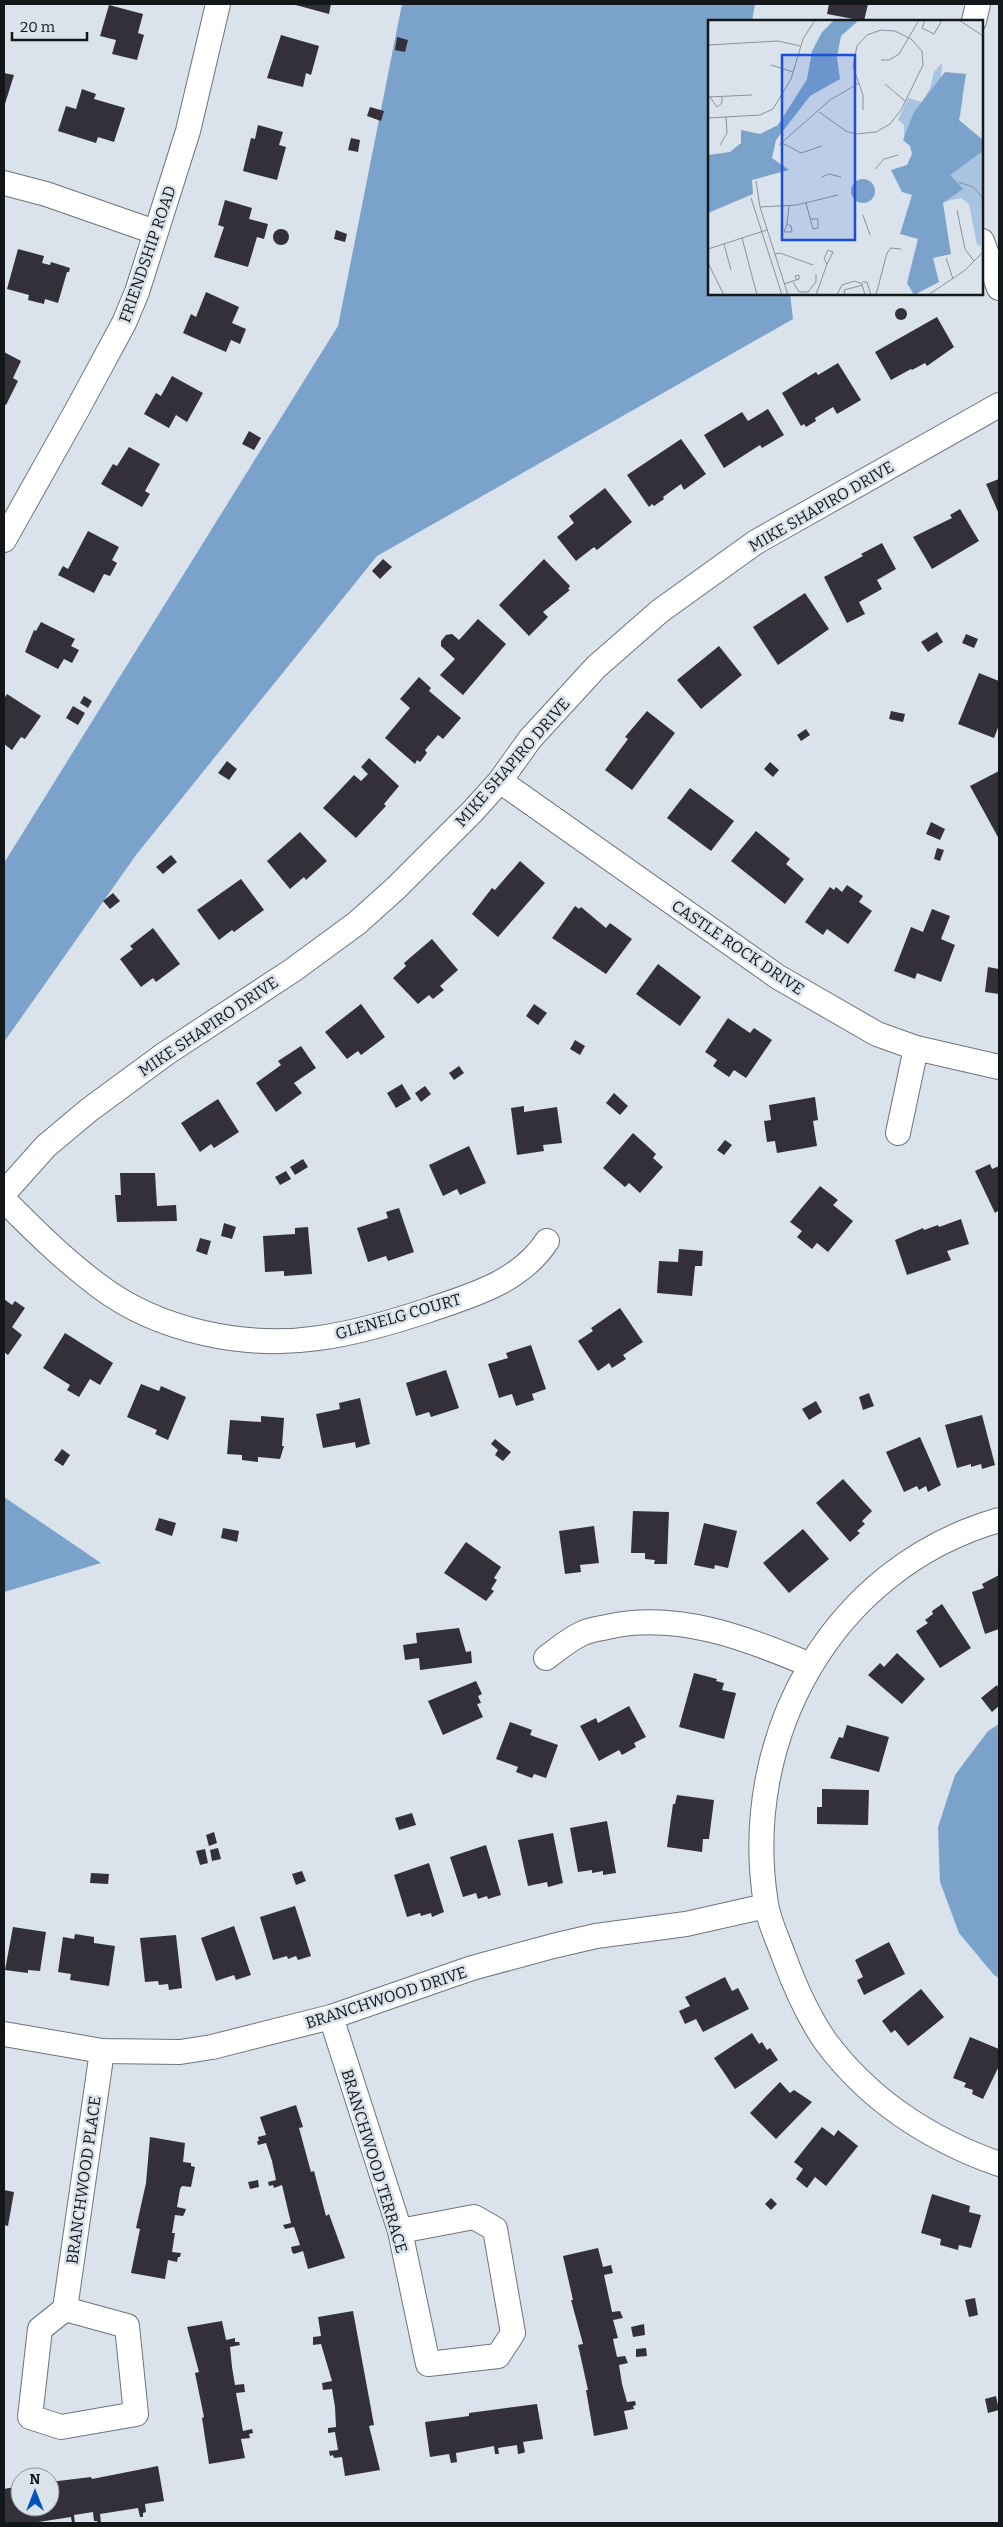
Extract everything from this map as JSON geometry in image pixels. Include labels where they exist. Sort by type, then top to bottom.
[{"type":"street","name":"FRIENDSHIP ROAD","points":[[4,540],[53,455],[124,323],[147,264],[155,232],[185,140],[218,4]]},
{"type":"street","points":[[974,20],[978,4]]},
{"type":"street","points":[[4,183],[46,194],[155,232]]},
{"type":"street","points":[[983,244],[999,288]]},
{"type":"street","name":"MIKE SHAPIRO DRIVE","points":[[4,1192],[46,1146],[89,1110],[165,1054],[293,970],[357,923],[396,888],[500,781],[530,739],[602,661],[660,611],[756,542],[999,405]]},
{"type":"street","name":"CASTLE ROCK DRIVE","points":[[500,781],[778,977],[877,1034],[916,1048],[999,1067]]},
{"type":"street","points":[[898,1133],[916,1048]]},
{"type":"street","name":"GLENELG COURT","points":[[4,1200],[59,1253],[100,1288],[142,1312],[166,1322],[196,1330],[256,1340],[298,1340],[350,1332],[399,1320],[483,1292],[506,1280],[522,1268],[538,1255],[547,1240]]},
{"type":"street","points":[[999,1520],[954,1537],[922,1554],[885,1580],[848,1616],[810,1665],[785,1716],[773,1750],[766,1781],[760,1844],[766,1906],[800,2000],[826,2042],[855,2076],[883,2102],[915,2125],[963,2150],[999,2164]]},
{"type":"street","points":[[546,1658],[582,1633],[625,1623],[647,1622],[716,1630],[776,1650],[810,1665]]},
{"type":"street","name":"BRANCHWOOD DRIVE","points":[[4,2034],[102,2051],[180,2052],[212,2047],[331,2018],[472,1968],[553,1946],[596,1936],[686,1924],[766,1906]]},
{"type":"street","name":"BRANCHWOOD TERRACE","points":[[331,2018],[400,2231],[428,2364],[498,2356],[513,2333],[495,2229],[474,2217],[400,2231]]},
{"type":"street","name":"BRANCHWOOD PLACE","points":[[65,2309],[102,2051]]},
{"type":"street","points":[[65,2309],[128,2326],[136,2414],[61,2426],[30,2417],[40,2329],[65,2309]]},
{"type":"shaded area","points":[[402,4],[755,4],[752,20],[708,20],[708,295],[790,295],[793,319],[377,556],[136,855],[4,1042],[4,863],[338,326]]},
{"type":"shaded area","points":[[4,1497],[101,1563],[4,1592]]},
{"type":"shaded area","points":[[999,1724],[999,1978],[994,1975],[959,1933],[940,1882],[938,1827],[955,1775],[988,1731]]},
{"type":"building","points":[[292,4],[331,4],[329,14]]},
{"type":"building","points":[[829,4],[868,4],[864,20],[827,14]]},
{"type":"building","points":[[109,5],[143,14],[138,33],[144,35],[137,60],[112,54],[116,40],[100,36]]},
{"type":"building","points":[[281,35],[319,46],[311,75],[306,73],[303,87],[267,78]]},
{"type":"building","points":[[397,37],[408,40],[405,52],[395,50]]},
{"type":"building","points":[[4,73],[14,75],[4,107]]},
{"type":"building","points":[[82,89],[96,94],[94,99],[125,108],[114,142],[98,137],[96,143],[58,131],[66,106],[76,109]]},
{"type":"building","points":[[370,107],[384,111],[381,121],[367,116]]},
{"type":"building","points":[[258,125],[283,132],[279,145],[286,147],[277,180],[243,171],[251,138],[255,139]]},
{"type":"building","points":[[351,138],[360,140],[358,152],[348,150]]},
{"type":"building","points":[[225,200],[252,208],[249,219],[268,224],[264,239],[257,237],[248,267],[214,257],[224,227],[218,225]]},
{"type":"building","points":[[281,229],[287,231],[289,237],[287,243],[281,245],[275,243],[273,237],[275,231]]},
{"type":"building","points":[[336,230],[347,234],[345,242],[334,239]]},
{"type":"building","points":[[18,249],[44,256],[42,263],[50,265],[51,262],[70,268],[69,272],[67,272],[58,303],[45,299],[44,304],[28,300],[29,295],[7,289]]},
{"type":"building","points":[[206,292],[239,307],[232,323],[246,329],[240,344],[231,340],[226,352],[183,333],[191,314],[196,317]]},
{"type":"building","points":[[899,308],[903,308],[907,314],[903,320],[899,320],[895,316],[895,312]]},
{"type":"building","points":[[937,317],[954,347],[927,366],[925,363],[891,380],[875,352]]},
{"type":"building","points":[[4,352],[21,361],[13,378],[18,381],[6,405],[4,404]]},
{"type":"building","points":[[838,363],[861,400],[837,414],[833,407],[815,418],[816,421],[806,427],[804,424],[801,426],[782,393],[816,372],[818,375]]},
{"type":"building","points":[[172,376],[203,393],[187,422],[176,415],[169,428],[144,414],[156,393],[161,396]]},
{"type":"building","points":[[768,409],[784,435],[762,448],[760,445],[724,468],[704,435],[742,412],[748,421]]},
{"type":"building","points":[[249,431],[261,438],[254,450],[242,444]]},
{"type":"building","points":[[681,439],[706,474],[684,490],[681,484],[663,497],[664,499],[649,507],[627,475]]},
{"type":"building","points":[[129,447],[160,464],[145,491],[150,494],[142,507],[101,484],[113,464],[117,466]]},
{"type":"building","points":[[999,479],[999,514],[986,484]]},
{"type":"building","points":[[605,488],[632,522],[597,550],[594,547],[576,561],[557,537],[574,523],[569,516]]},
{"type":"building","points":[[960,509],[979,541],[932,569],[913,537],[952,518],[950,515]]},
{"type":"building","points":[[88,531],[119,547],[112,560],[117,563],[110,576],[104,574],[94,593],[58,575],[63,566],[68,569]]},
{"type":"building","points":[[882,543],[896,569],[877,580],[882,589],[859,602],[865,614],[847,623],[824,577],[863,556],[861,554]]},
{"type":"building","points":[[383,559],[392,567],[380,579],[372,571]]},
{"type":"building","points":[[544,559],[570,586],[568,589],[570,590],[543,612],[548,617],[529,636],[499,605]]},
{"type":"building","points":[[805,593],[829,629],[778,665],[753,627]]},
{"type":"building","points":[[478,619],[506,644],[463,695],[440,675],[455,659],[441,646],[441,641],[446,635],[452,634],[459,640]]},
{"type":"building","points":[[41,622],[75,639],[71,646],[79,650],[72,663],[64,659],[58,669],[25,652],[34,630],[36,631]]},
{"type":"building","points":[[937,632],[943,642],[928,652],[921,642]]},
{"type":"building","points":[[966,634],[978,639],[974,648],[962,643]]},
{"type":"building","points":[[719,646],[742,675],[701,709],[677,680]]},
{"type":"building","points":[[979,673],[999,681],[999,725],[994,738],[958,724]]},
{"type":"building","points":[[419,677],[431,688],[429,691],[461,718],[443,739],[438,735],[425,750],[427,753],[420,762],[417,760],[415,764],[385,738],[410,708],[400,699]]},
{"type":"building","points":[[7,694],[41,716],[25,739],[21,737],[12,750],[4,744],[4,699]]},
{"type":"building","points":[[84,696],[92,701],[88,708],[80,703]]},
{"type":"building","points":[[73,706],[85,713],[78,725],[66,718]]},
{"type":"building","points":[[647,711],[675,733],[632,790],[605,770],[628,739],[625,737]]},
{"type":"building","points":[[891,711],[905,714],[903,722],[889,719]]},
{"type":"building","points":[[806,729],[810,735],[801,741],[797,735]]},
{"type":"building","points":[[369,758],[399,786],[384,804],[386,806],[356,838],[323,808],[354,775],[361,781],[368,774],[361,767]]},
{"type":"building","points":[[227,761],[237,769],[229,780],[218,773]]},
{"type":"building","points":[[770,762],[779,770],[773,777],[764,769]]},
{"type":"building","points":[[999,771],[999,839],[970,786]]},
{"type":"building","points":[[690,788],[734,821],[711,851],[667,818]]},
{"type":"building","points":[[931,822],[945,829],[940,840],[926,834]]},
{"type":"building","points":[[756,831],[790,859],[786,864],[804,879],[785,904],[731,861]]},
{"type":"building","points":[[300,832],[327,861],[306,880],[304,877],[290,889],[267,861]]},
{"type":"building","points":[[937,848],[944,850],[940,861],[934,859]]},
{"type":"building","points":[[171,855],[177,862],[163,874],[156,867]]},
{"type":"building","points":[[520,861],[545,883],[498,937],[472,914],[492,888],[495,890]]},
{"type":"building","points":[[241,879],[264,910],[234,932],[232,930],[219,940],[197,910]]},
{"type":"building","points":[[847,885],[863,896],[859,902],[872,911],[848,944],[827,929],[823,935],[805,922],[830,887],[834,890],[836,887],[842,892]]},
{"type":"building","points":[[113,893],[120,901],[110,909],[103,901]]},
{"type":"building","points":[[575,906],[579,909],[581,907],[606,928],[610,923],[632,939],[606,974],[552,938]]},
{"type":"building","points":[[932,909],[950,916],[941,939],[955,945],[941,982],[917,973],[915,979],[894,971],[911,927],[923,932]]},
{"type":"building","points":[[153,928],[180,964],[156,982],[153,978],[141,987],[120,959],[133,949],[130,946]]},
{"type":"building","points":[[432,939],[458,970],[440,986],[444,990],[433,999],[429,995],[418,1004],[393,978],[406,966],[404,963]]},
{"type":"building","points":[[658,964],[701,997],[680,1026],[636,994]]},
{"type":"building","points":[[988,967],[999,969],[999,994],[985,992]]},
{"type":"building","points":[[361,1004],[385,1037],[361,1055],[358,1051],[347,1059],[325,1032]]},
{"type":"building","points":[[534,1004],[547,1013],[538,1025],[526,1016]]},
{"type":"building","points":[[728,1018],[750,1033],[754,1028],[772,1040],[746,1078],[734,1070],[729,1077],[713,1066],[717,1060],[705,1052]]},
{"type":"building","points":[[575,1040],[585,1046],[580,1055],[570,1049]]},
{"type":"building","points":[[301,1046],[316,1068],[294,1083],[302,1093],[276,1112],[256,1083],[281,1065],[278,1061]]},
{"type":"building","points":[[459,1066],[464,1073],[454,1080],[449,1073]]},
{"type":"building","points":[[402,1084],[411,1099],[396,1108],[387,1093]]},
{"type":"building","points":[[425,1086],[431,1094],[421,1102],[415,1093]]},
{"type":"building","points":[[614,1093],[628,1106],[620,1115],[606,1103]]},
{"type":"building","points":[[815,1097],[818,1120],[813,1121],[817,1146],[777,1153],[775,1141],[767,1142],[764,1121],[771,1120],[769,1105]]},
{"type":"building","points":[[218,1099],[239,1132],[214,1148],[211,1144],[200,1152],[181,1123]]},
{"type":"building","points":[[524,1106],[524,1112],[557,1107],[562,1143],[543,1145],[544,1151],[517,1155],[511,1108]]},
{"type":"building","points":[[633,1133],[656,1154],[653,1158],[663,1167],[640,1193],[629,1183],[625,1187],[603,1168]]},
{"type":"building","points":[[725,1140],[732,1145],[724,1155],[717,1150]]},
{"type":"building","points":[[469,1146],[486,1183],[460,1195],[457,1189],[443,1196],[429,1165]]},
{"type":"building","points":[[303,1159],[308,1167],[295,1175],[290,1167]]},
{"type":"building","points":[[990,1164],[992,1169],[999,1166],[999,1210],[995,1213],[975,1171]]},
{"type":"building","points":[[286,1171],[291,1179],[280,1185],[275,1177]]},
{"type":"building","points":[[120,1173],[155,1173],[157,1206],[176,1205],[177,1221],[117,1222],[115,1195],[121,1195]]},
{"type":"building","points":[[820,1186],[838,1200],[833,1205],[853,1221],[828,1252],[817,1243],[812,1249],[797,1237],[802,1231],[790,1222]]},
{"type":"building","points":[[399,1208],[414,1252],[388,1261],[386,1256],[368,1262],[357,1228],[388,1218],[386,1212]]},
{"type":"building","points":[[961,1219],[969,1244],[947,1251],[951,1260],[907,1275],[895,1240],[923,1228],[924,1230],[938,1225],[939,1227]]},
{"type":"building","points":[[224,1223],[236,1227],[232,1239],[221,1236]]},
{"type":"building","points":[[308,1227],[312,1274],[284,1276],[284,1271],[265,1272],[263,1236],[295,1234],[295,1228]]},
{"type":"building","points":[[200,1238],[211,1241],[207,1255],[196,1251]]},
{"type":"building","points":[[679,1249],[703,1251],[702,1266],[695,1266],[692,1296],[657,1293],[659,1261],[678,1262]]},
{"type":"building","points":[[4,1299],[12,1305],[15,1301],[25,1308],[12,1327],[22,1335],[8,1355],[4,1352]]},
{"type":"building","points":[[620,1308],[643,1342],[623,1355],[626,1359],[612,1368],[609,1363],[598,1371],[578,1341],[593,1331],[591,1328]]},
{"type":"building","points":[[65,1333],[113,1363],[100,1385],[90,1379],[79,1397],[67,1390],[70,1385],[43,1368]]},
{"type":"building","points":[[531,1345],[546,1389],[532,1394],[534,1400],[516,1406],[512,1394],[499,1398],[488,1364],[508,1358],[506,1353]]},
{"type":"building","points":[[446,1370],[459,1408],[431,1417],[429,1412],[416,1416],[406,1383]]},
{"type":"building","points":[[141,1384],[159,1391],[161,1386],[186,1397],[168,1440],[155,1434],[157,1430],[127,1417]]},
{"type":"building","points":[[869,1393],[874,1406],[863,1410],[859,1397]]},
{"type":"building","points":[[360,1398],[370,1444],[356,1448],[355,1442],[323,1448],[316,1414],[340,1409],[339,1403]]},
{"type":"building","points":[[816,1401],[822,1412],[809,1420],[802,1409]]},
{"type":"building","points":[[982,1415],[995,1465],[982,1469],[981,1464],[971,1467],[971,1464],[957,1468],[945,1425]]},
{"type":"building","points":[[261,1416],[284,1418],[282,1446],[284,1446],[280,1459],[258,1457],[258,1462],[242,1460],[242,1455],[227,1454],[230,1420],[261,1422]]},
{"type":"building","points":[[920,1437],[941,1485],[928,1492],[926,1486],[919,1490],[917,1486],[904,1492],[886,1452]]},
{"type":"building","points":[[495,1439],[511,1452],[503,1461],[495,1455],[498,1450],[491,1444]]},
{"type":"building","points":[[62,1449],[70,1455],[63,1466],[54,1460]]},
{"type":"building","points":[[843,1479],[872,1511],[862,1521],[865,1524],[857,1531],[860,1533],[850,1542],[816,1503]]},
{"type":"building","points":[[633,1511],[669,1512],[667,1564],[654,1564],[655,1560],[645,1559],[645,1553],[631,1553]]},
{"type":"building","points":[[159,1518],[176,1523],[172,1536],[155,1530]]},
{"type":"building","points":[[704,1523],[737,1531],[728,1568],[715,1565],[714,1569],[694,1565]]},
{"type":"building","points":[[594,1526],[599,1563],[580,1565],[581,1572],[565,1574],[559,1531]]},
{"type":"building","points":[[223,1528],[239,1531],[237,1542],[221,1538]]},
{"type":"building","points":[[803,1529],[829,1559],[789,1593],[763,1563]]},
{"type":"building","points":[[466,1542],[501,1567],[494,1578],[497,1580],[491,1589],[494,1591],[486,1601],[444,1573]]},
{"type":"building","points":[[999,1575],[999,1629],[985,1634],[972,1592],[984,1588],[982,1584]]},
{"type":"building","points":[[942,1604],[971,1648],[940,1668],[916,1631],[928,1623],[925,1620],[933,1614],[932,1611]]},
{"type":"building","points":[[459,1628],[466,1652],[471,1651],[472,1663],[420,1670],[419,1658],[405,1660],[403,1645],[417,1643],[416,1633]]},
{"type":"building","points":[[897,1653],[925,1679],[902,1704],[868,1675],[880,1663],[884,1667]]},
{"type":"building","points":[[694,1673],[717,1679],[716,1681],[724,1683],[722,1690],[736,1693],[724,1739],[679,1727]]},
{"type":"building","points":[[476,1681],[482,1694],[478,1696],[481,1703],[477,1704],[483,1717],[443,1735],[428,1701]]},
{"type":"building","points":[[997,1685],[999,1689],[999,1706],[992,1712],[981,1698]]},
{"type":"building","points":[[629,1706],[646,1737],[634,1743],[636,1747],[622,1755],[619,1750],[599,1761],[580,1726],[596,1718],[598,1723]]},
{"type":"building","points":[[510,1722],[532,1730],[530,1735],[558,1745],[546,1778],[534,1774],[532,1778],[516,1772],[518,1767],[496,1759]]},
{"type":"building","points":[[847,1725],[889,1737],[879,1772],[830,1758],[839,1737],[843,1738]]},
{"type":"building","points":[[822,1789],[869,1790],[868,1825],[817,1824],[817,1807],[822,1807]]},
{"type":"building","points":[[677,1795],[714,1800],[709,1839],[703,1839],[702,1852],[667,1847],[673,1804],[675,1804]]},
{"type":"building","points":[[412,1813],[416,1825],[399,1830],[395,1818]]},
{"type":"building","points":[[607,1821],[616,1873],[603,1875],[603,1871],[592,1873],[592,1870],[578,1872],[570,1828]]},
{"type":"building","points":[[214,1832],[217,1843],[209,1846],[206,1835]]},
{"type":"building","points":[[553,1833],[563,1883],[548,1887],[547,1882],[528,1886],[518,1840]]},
{"type":"building","points":[[486,1845],[501,1895],[488,1899],[487,1896],[478,1899],[476,1893],[463,1897],[450,1857]]},
{"type":"building","points":[[218,1848],[221,1859],[212,1861],[210,1850]]},
{"type":"building","points":[[205,1849],[208,1863],[200,1865],[196,1851]]},
{"type":"building","points":[[429,1863],[444,1912],[432,1917],[431,1913],[421,1916],[420,1913],[407,1917],[394,1875]]},
{"type":"building","points":[[302,1871],[306,1881],[296,1885],[292,1874]]},
{"type":"building","points":[[91,1873],[109,1874],[108,1884],[90,1883]]},
{"type":"building","points":[[295,1906],[311,1956],[298,1960],[296,1956],[288,1959],[287,1956],[273,1960],[260,1917]]},
{"type":"building","points":[[234,1926],[251,1975],[236,1980],[234,1975],[216,1981],[201,1938]]},
{"type":"building","points":[[13,1927],[46,1932],[40,1971],[28,1970],[28,1973],[5,1970]]},
{"type":"building","points":[[75,1934],[94,1937],[94,1943],[115,1946],[109,1986],[70,1980],[71,1974],[58,1972],[63,1937],[74,1939]]},
{"type":"building","points":[[176,1935],[182,1988],[169,1990],[168,1984],[159,1985],[158,1981],[145,1982],[140,1938]]},
{"type":"building","points":[[889,1942],[905,1974],[864,1995],[857,1980],[863,1977],[855,1960]]},
{"type":"building","points":[[725,1977],[732,1991],[738,1988],[749,2009],[703,2032],[696,2019],[685,2024],[679,2011],[690,2006],[685,1997]]},
{"type":"building","points":[[921,1989],[944,2017],[908,2046],[895,2030],[891,2033],[882,2021]]},
{"type":"building","points":[[752,2033],[759,2044],[762,2042],[767,2050],[770,2048],[778,2060],[735,2089],[714,2058]]},
{"type":"building","points":[[970,2037],[999,2049],[999,2066],[983,2099],[972,2094],[973,2090],[964,2087],[966,2083],[953,2078]]},
{"type":"building","points":[[780,2082],[790,2093],[794,2090],[812,2102],[776,2139],[750,2113]]},
{"type":"building","points":[[296,2105],[303,2127],[299,2128],[311,2172],[314,2171],[326,2216],[329,2214],[345,2258],[308,2269],[303,2251],[294,2254],[292,2252],[291,2247],[300,2245],[294,2227],[285,2229],[283,2225],[291,2223],[282,2185],[274,2188],[273,2185],[269,2186],[268,2182],[276,2180],[272,2161],[266,2143],[258,2145],[257,2141],[259,2141],[258,2137],[266,2135],[260,2117]]},
{"type":"building","points":[[822,2127],[834,2136],[838,2130],[858,2146],[826,2186],[815,2177],[807,2188],[796,2179],[803,2169],[794,2162]]},
{"type":"building","points":[[150,2137],[185,2143],[183,2162],[191,2163],[191,2166],[195,2167],[191,2187],[182,2186],[180,2189],[177,2207],[186,2209],[183,2216],[175,2215],[172,2233],[175,2233],[172,2252],[181,2253],[180,2257],[178,2257],[177,2262],[168,2260],[165,2279],[131,2273],[140,2229],[136,2228],[146,2183]]},
{"type":"building","points":[[258,2180],[259,2187],[250,2189],[248,2182]]},
{"type":"building","points":[[4,2190],[14,2192],[8,2226],[4,2225]]},
{"type":"building","points":[[932,2194],[970,2206],[969,2212],[981,2215],[971,2248],[959,2245],[958,2250],[940,2245],[941,2239],[921,2233]]},
{"type":"building","points":[[771,2198],[777,2204],[771,2210],[765,2204]]},
{"type":"building","points":[[598,2248],[603,2267],[611,2265],[613,2273],[604,2275],[612,2312],[620,2311],[623,2318],[613,2320],[618,2338],[613,2339],[617,2357],[625,2356],[628,2363],[619,2365],[627,2402],[635,2401],[636,2405],[633,2406],[634,2409],[624,2411],[628,2429],[594,2436],[586,2390],[588,2390],[578,2345],[583,2344],[571,2300],[573,2300],[563,2256]]},
{"type":"building","points":[[975,2298],[978,2315],[969,2317],[965,2300]]},
{"type":"building","points":[[353,2311],[374,2425],[369,2426],[380,2470],[345,2476],[342,2457],[334,2458],[333,2455],[330,2456],[329,2451],[338,2450],[335,2432],[328,2433],[328,2428],[336,2427],[335,2407],[332,2389],[323,2390],[322,2383],[332,2381],[321,2344],[313,2345],[313,2337],[321,2336],[318,2317]]},
{"type":"building","points":[[222,2321],[226,2340],[235,2338],[235,2342],[239,2342],[240,2345],[230,2347],[232,2367],[235,2385],[244,2384],[245,2392],[236,2393],[243,2431],[252,2429],[253,2433],[249,2434],[250,2438],[241,2439],[245,2458],[209,2464],[202,2418],[204,2417],[195,2373],[199,2372],[187,2327]]},
{"type":"building","points":[[644,2324],[645,2335],[633,2337],[631,2327]]},
{"type":"building","points":[[646,2348],[647,2356],[636,2357],[636,2349]]},
{"type":"building","points":[[996,2396],[999,2410],[988,2413],[985,2399]]},
{"type":"building","points":[[537,2404],[543,2439],[523,2442],[525,2452],[523,2453],[518,2454],[517,2445],[498,2448],[499,2454],[495,2454],[494,2446],[456,2453],[457,2462],[451,2463],[449,2454],[430,2457],[425,2422],[469,2416],[469,2413]]},
{"type":"building","points":[[158,2466],[164,2501],[145,2504],[146,2512],[143,2513],[143,2517],[140,2517],[138,2508],[100,2514],[101,2523],[94,2521],[93,2512],[74,2515],[75,2523],[72,2523],[71,2517],[32,2523],[5,2523],[4,2489],[10,2488],[10,2517],[60,2517],[60,2481],[91,2477],[92,2479]]}]
